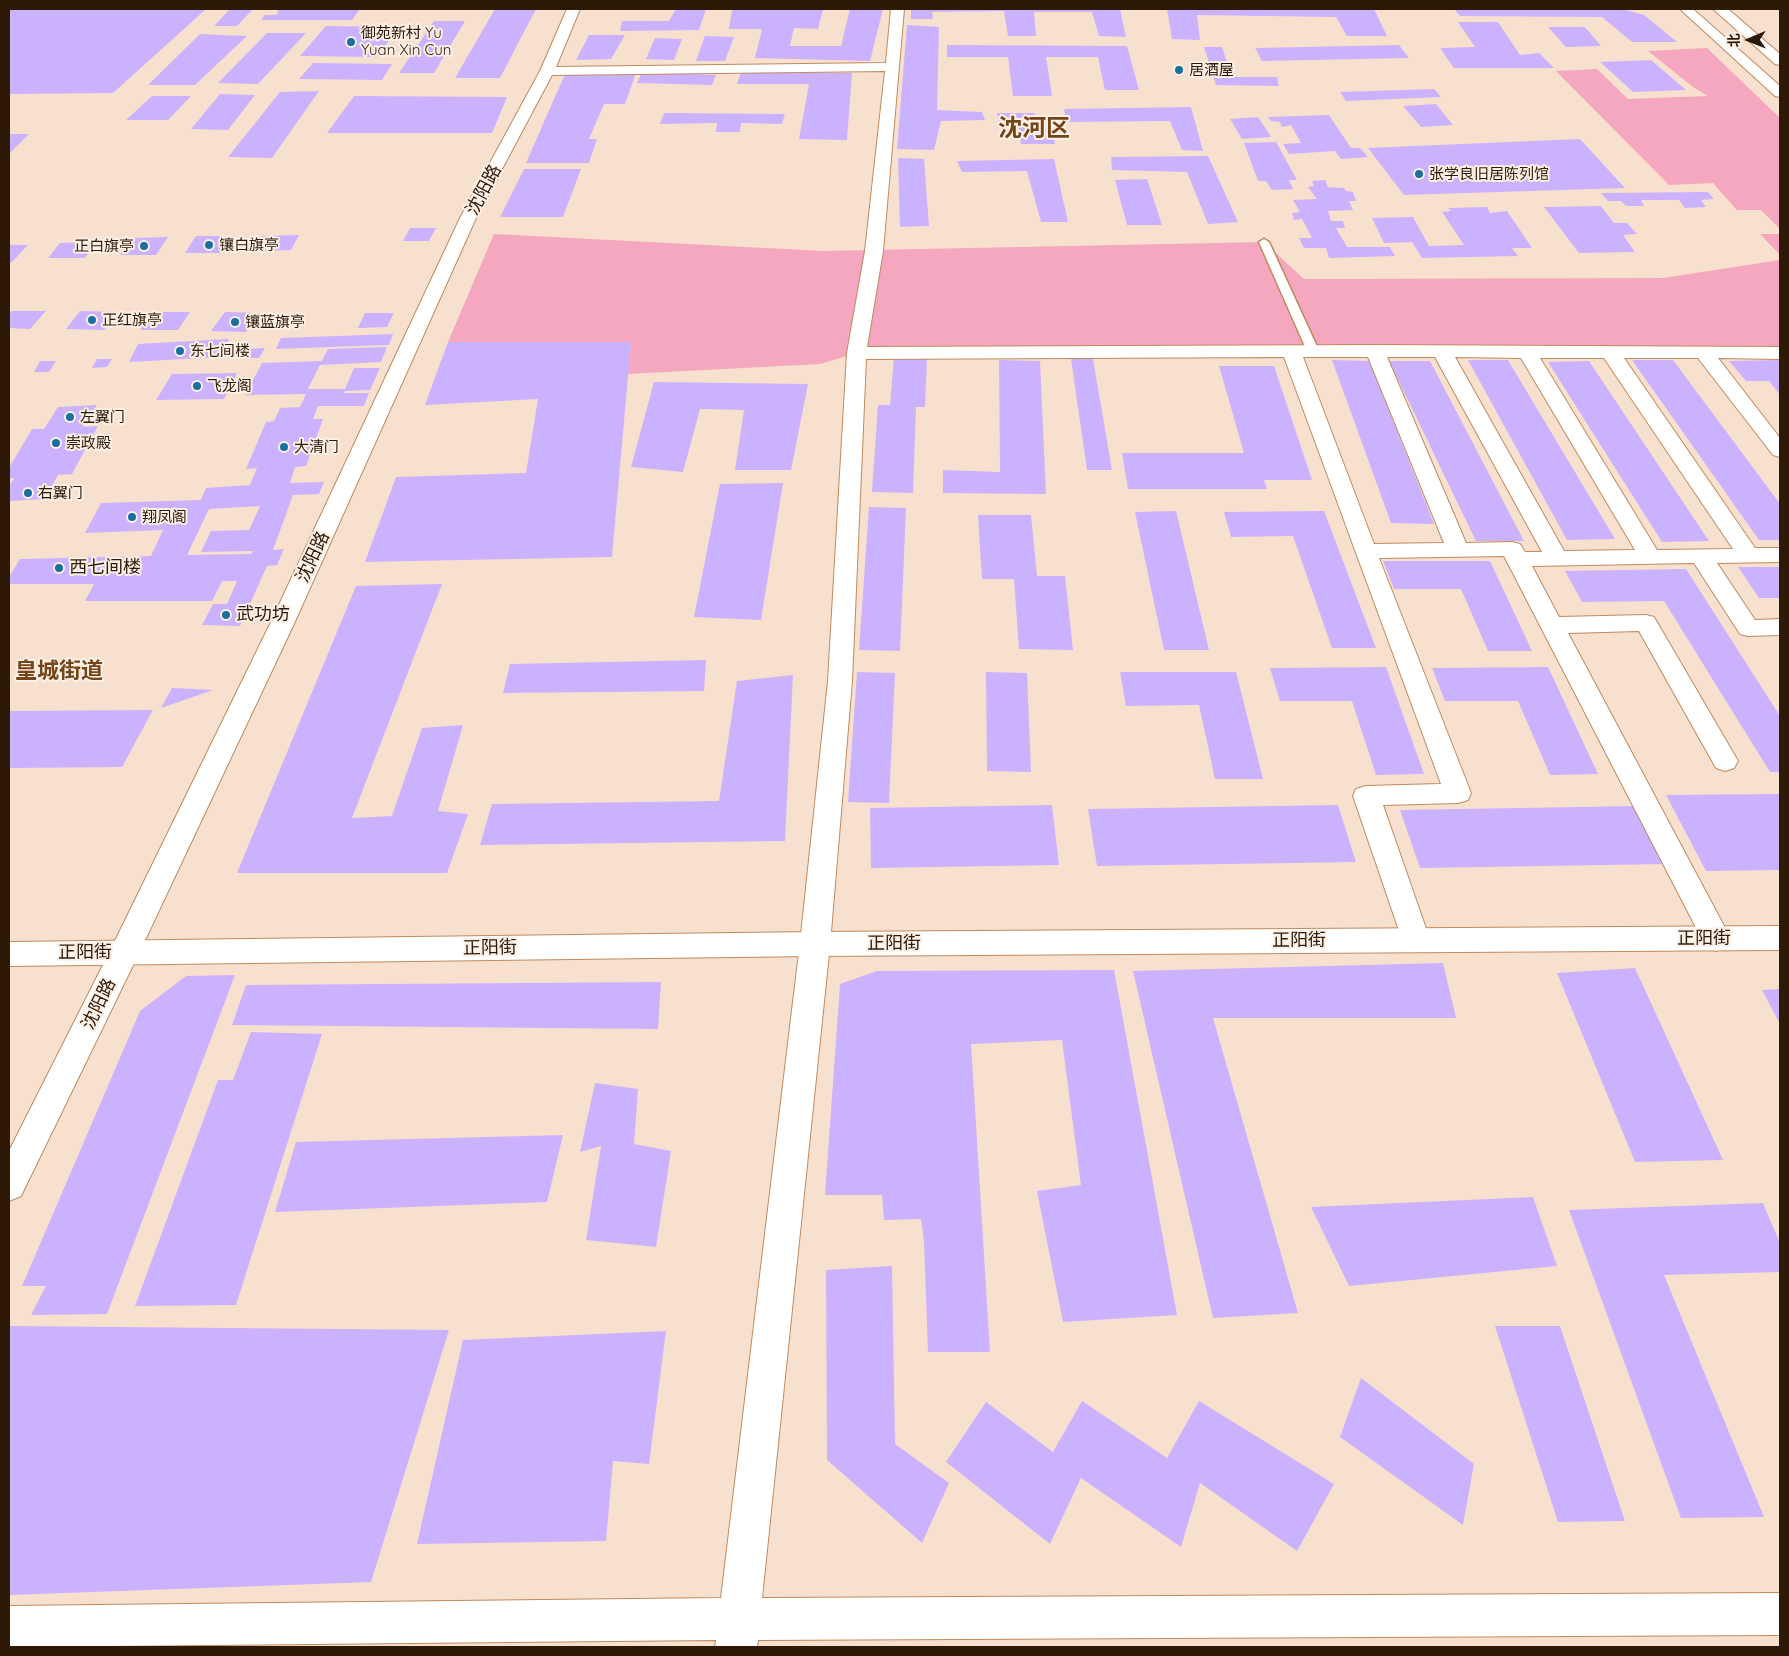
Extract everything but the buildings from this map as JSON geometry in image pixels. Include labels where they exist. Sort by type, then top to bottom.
[{"type":"street","name":"沈阳路","points":[[9,1185],[124,953],[281,626],[468,218],[547,71],[572,9]]},
{"type":"street","points":[[738,1633],[815,944],[840,681],[857,353],[874,251],[898,9]]},
{"type":"street","points":[[1686,9],[1780,93]]},
{"type":"street","points":[[1720,9],[1780,61]]},
{"type":"street","points":[[547,71],[891,67]]},
{"type":"street","points":[[857,353],[1303,351],[1780,353]]},
{"type":"street","points":[[1303,351],[1365,551],[1458,792],[1366,796],[1415,940]]},
{"type":"street","points":[[1375,351],[1458,550]]},
{"type":"street","points":[[1442,352],[1558,558]]},
{"type":"street","points":[[1526,352],[1650,557]]},
{"type":"street","points":[[1610,352],[1749,556]]},
{"type":"street","points":[[1704,353],[1780,452]]},
{"type":"street","points":[[1365,551],[1512,549],[1716,939]]},
{"type":"street","points":[[1517,559],[1780,555]]},
{"type":"street","points":[[1701,556],[1748,628],[1780,627]]},
{"type":"street","points":[[1552,625],[1646,623],[1725,761]]},
{"type":"street","name":"正阳街","points":[[9,954],[815,944],[1780,938]]},
{"type":"street","points":[[9,1626],[738,1633],[1780,1614]]},
{"type":"lane","points":[[1264,242],[1303,351]]},
{"type":"shaded area","points":[[1707,48],[1780,118],[1780,229],[1761,210],[1737,210],[1713,183],[1669,185],[1556,71],[1597,69],[1628,99],[1708,96],[1693,87],[1648,51]]},
{"type":"shaded area","points":[[494,234],[823,251],[1264,242],[1304,279],[1663,278],[1780,260],[1780,353],[1313,351],[857,353],[820,364],[628,374],[631,342],[448,342]]},
{"type":"shaded area","points":[[1760,234],[1780,234],[1780,255]]},
{"type":"place","name":"御苑新村 Yu Yuan Xin Cun","points":[[351,42]]},
{"type":"place","name":"居酒屋","points":[[1179,70]]},
{"type":"place","name":"张学良旧居陈列馆","points":[[1419,174]]},
{"type":"place","name":"镶白旗亭","points":[[209,245]]},
{"type":"place","name":"正白旗亭","points":[[144,246]]},
{"type":"place","name":"正红旗亭","points":[[92,320]]},
{"type":"place","name":"镶蓝旗亭","points":[[235,322]]},
{"type":"place","name":"东七间楼","points":[[180,351]]},
{"type":"place","name":"飞龙阁","points":[[197,386]]},
{"type":"place","name":"左翼门","points":[[70,417]]},
{"type":"place","name":"崇政殿","points":[[56,443]]},
{"type":"place","name":"大清门","points":[[284,447]]},
{"type":"place","name":"右翼门","points":[[28,493]]},
{"type":"place","name":"翔凤阁","points":[[132,517]]},
{"type":"place","name":"西七间楼","points":[[59,568]]},
{"type":"place","name":"武功坊","points":[[226,615]]},
{"type":"district","name":"沈河区","points":[[1034,129]]},
{"type":"district","name":"皇城街道","points":[[59,671]]}]
